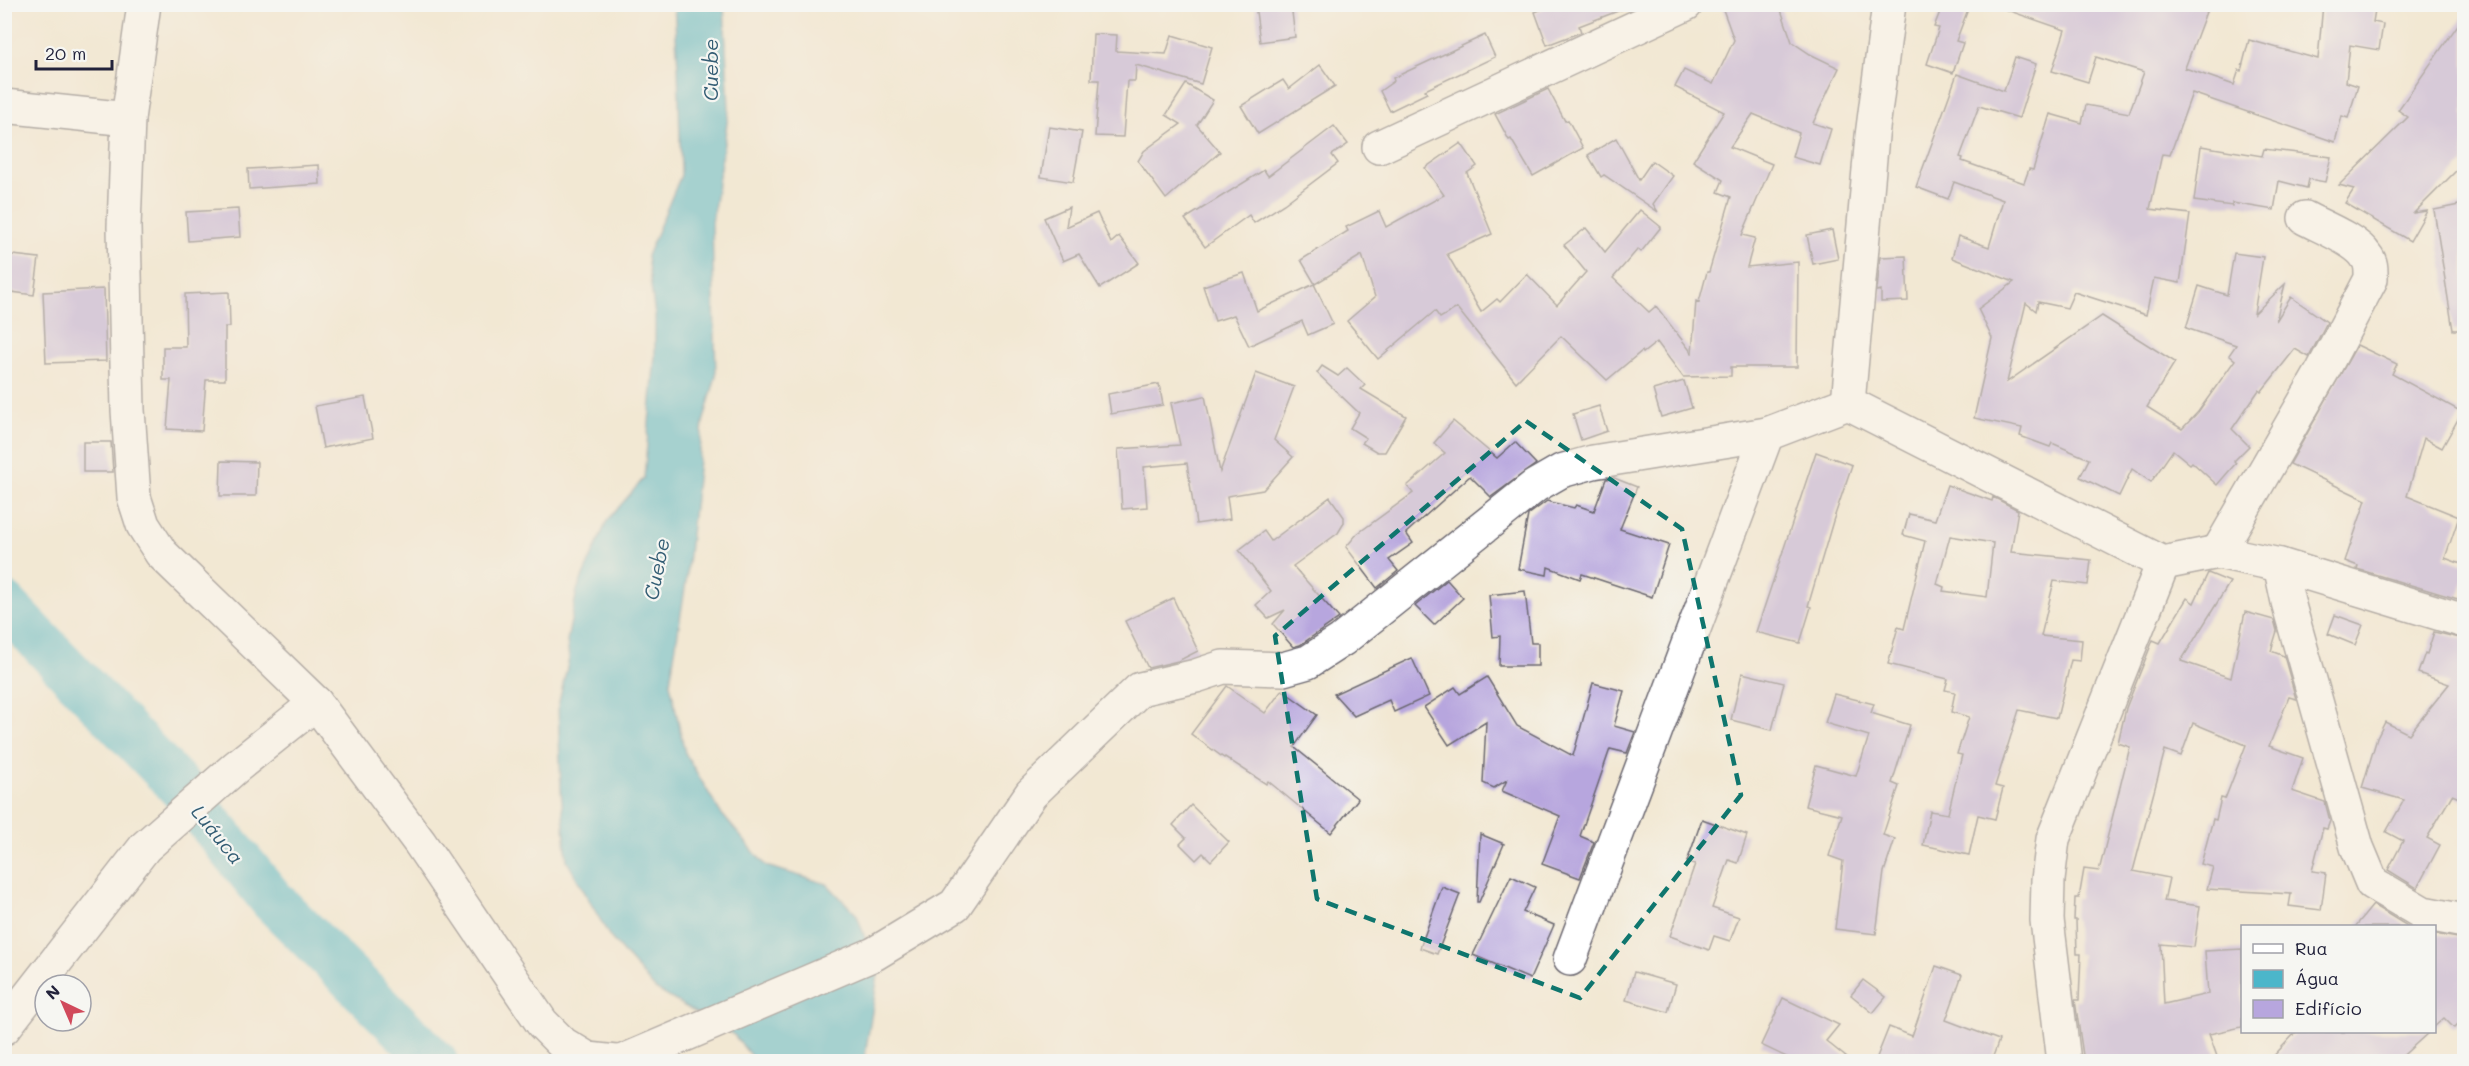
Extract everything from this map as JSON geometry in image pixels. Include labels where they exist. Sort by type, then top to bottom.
[{"type":"street","points":[[144,4],[128,119],[124,227],[128,410],[134,497],[143,525],[161,553],[316,703],[420,843],[542,1023],[563,1044],[588,1059],[616,1062]]},
{"type":"street","points":[[1379,147],[1686,4]]},
{"type":"street","points":[[1848,403],[1872,136],[1889,4]]},
{"type":"street","points":[[4,106],[128,119]]},
{"type":"street","points":[[2218,552],[2323,370],[2371,279],[2372,267],[2367,256],[2357,247],[2305,218]]},
{"type":"street","points":[[621,1062],[874,954],[955,905],[1031,794],[1140,689],[1223,667],[1283,669],[1308,662],[1342,640],[1535,486],[1561,471],[1593,462],[1767,434],[1848,403],[2163,563],[2218,552],[2280,565],[2464,621]]},
{"type":"street","points":[[1570,959],[1767,434]]},
{"type":"street","points":[[2064,1062],[2047,920],[2048,880],[2053,839],[2163,563]]},
{"type":"street","points":[[2280,565],[2288,602],[2357,847],[2372,883],[2423,913],[2464,921]]},
{"type":"street","points":[[4,1028],[145,847],[236,768],[316,703]]},
{"type":"highlighted area","points":[[1526,421],[1682,529],[1741,795],[1580,998],[1317,899],[1275,636]]},
{"type":"water","name":"Cuebe","points":[[674,5],[724,5],[729,110],[712,223],[716,376],[703,423],[686,582],[670,683],[685,753],[720,812],[766,866],[827,884],[857,915],[878,975],[864,1061],[755,1061],[734,1035],[655,989],[610,937],[567,861],[561,790],[558,706],[569,659],[567,641],[577,590],[607,521],[644,478],[655,356],[655,316],[647,256],[681,175]]},
{"type":"building","points":[[1255,4],[1291,4],[1295,37],[1260,42]]},
{"type":"building","points":[[1554,4],[1631,4],[1631,6],[1579,26],[1581,32],[1547,45],[1535,12]]},
{"type":"building","points":[[1721,4],[1779,4],[1792,42],[1839,68],[1813,123],[1831,129],[1820,165],[1792,157],[1799,133],[1753,114],[1730,147],[1772,164],[1742,235],[1755,238],[1747,267],[1798,262],[1797,367],[1731,367],[1731,376],[1683,377],[1657,342],[1643,353],[1642,351],[1607,380],[1561,336],[1516,382],[1457,308],[1440,318],[1435,311],[1378,359],[1347,321],[1375,297],[1362,255],[1315,284],[1301,260],[1348,231],[1346,227],[1379,211],[1386,227],[1444,195],[1425,168],[1461,143],[1477,166],[1467,173],[1492,234],[1447,254],[1481,312],[1497,299],[1500,302],[1527,274],[1557,305],[1586,272],[1564,245],[1586,228],[1605,252],[1640,210],[1661,227],[1641,252],[1638,249],[1613,278],[1649,312],[1656,306],[1692,353],[1696,301],[1699,302],[1731,197],[1718,192],[1723,180],[1693,161],[1724,112],[1675,87],[1684,70],[1713,84],[1734,40]]},
{"type":"building","points":[[1943,4],[1970,4],[1956,41],[1963,43],[1953,73],[1927,64],[1939,28],[1934,27]]},
{"type":"building","points":[[2001,4],[2209,4],[2185,68],[2234,85],[2239,70],[2241,71],[2249,40],[2318,59],[2323,4],[2376,4],[2373,22],[2383,24],[2379,50],[2350,45],[2346,82],[2358,86],[2348,118],[2342,116],[2335,142],[2192,93],[2170,155],[2162,154],[2150,209],[2190,214],[2180,283],[2154,278],[2146,315],[2074,292],[2067,308],[2038,302],[2036,311],[2026,303],[2007,382],[2102,316],[2175,362],[2147,407],[2182,429],[2198,412],[2235,360],[2229,355],[2236,345],[2186,328],[2199,286],[2227,295],[2234,253],[2263,257],[2254,314],[2285,284],[2276,321],[2291,297],[2327,322],[2309,357],[2295,349],[2261,392],[2259,390],[2232,429],[2249,446],[2234,461],[2236,463],[2217,485],[2192,462],[2190,464],[2173,450],[2151,482],[2132,469],[2119,496],[2080,477],[2089,459],[2052,443],[2050,447],[2020,436],[2022,428],[1974,418],[1992,338],[1978,309],[2014,282],[1952,258],[1958,236],[1989,247],[2003,200],[1954,182],[1948,199],[1916,187],[1957,74],[2004,91],[2015,57],[2036,64],[2019,118],[1979,106],[1960,157],[1963,158],[1962,161],[2024,183],[2029,169],[2033,170],[2050,114],[2082,123],[2086,105],[2129,113],[2144,72],[2096,57],[2088,82],[2052,71],[2065,30],[2001,8]]},
{"type":"building","points":[[2464,16],[2464,163],[2414,213],[2427,211],[2410,241],[2345,203],[2354,189],[2339,185],[2408,117],[2398,110]]},
{"type":"building","points":[[1093,34],[1117,35],[1116,51],[1166,54],[1172,35],[1212,47],[1201,84],[1136,65],[1135,81],[1127,81],[1123,137],[1095,136],[1099,80],[1091,80]]},
{"type":"building","points":[[1485,35],[1495,57],[1425,90],[1427,93],[1390,111],[1380,91],[1394,81],[1393,78]]},
{"type":"building","points":[[1320,65],[1335,86],[1258,134],[1241,106],[1283,80],[1289,89]]},
{"type":"building","points":[[1186,84],[1213,100],[1197,125],[1220,152],[1166,199],[1138,161],[1144,151],[1181,124],[1166,115]]},
{"type":"building","points":[[1548,89],[1583,148],[1533,176],[1495,114]]},
{"type":"building","points":[[1334,126],[1348,144],[1332,155],[1338,163],[1284,204],[1254,223],[1249,215],[1205,247],[1185,219],[1264,170],[1268,176]]},
{"type":"building","points":[[1049,127],[1082,132],[1073,182],[1041,177]]},
{"type":"building","points":[[1616,138],[1639,180],[1652,161],[1673,176],[1653,204],[1658,212],[1604,175],[1601,177],[1588,155]]},
{"type":"building","points":[[2201,146],[2262,156],[2264,149],[2331,157],[2325,182],[2309,179],[2307,188],[2279,181],[2274,210],[2232,203],[2232,206],[2194,201]]},
{"type":"building","points":[[319,165],[320,184],[249,189],[248,169]]},
{"type":"building","points":[[2464,204],[2464,330],[2453,330],[2434,210]]},
{"type":"building","points":[[1069,207],[1066,227],[1097,213],[1111,243],[1119,236],[1139,263],[1100,288],[1079,254],[1063,261],[1044,218]]},
{"type":"building","points":[[238,209],[240,237],[188,241],[186,212]]},
{"type":"building","points":[[1832,230],[1838,259],[1813,264],[1807,235]]},
{"type":"building","points":[[4,254],[39,258],[34,295],[4,291]]},
{"type":"building","points":[[1906,256],[1908,301],[1881,302],[1881,290],[1877,291],[1880,257]]},
{"type":"building","points":[[1244,273],[1257,311],[1314,284],[1333,324],[1308,335],[1302,321],[1249,346],[1234,315],[1215,321],[1203,286]]},
{"type":"building","points":[[104,289],[106,361],[46,363],[43,292]]},
{"type":"building","points":[[229,292],[230,327],[225,327],[225,380],[206,380],[202,431],[167,429],[171,380],[163,380],[163,347],[186,347],[185,294]]},
{"type":"building","points":[[2357,345],[2397,364],[2392,374],[2462,412],[2442,448],[2424,438],[2407,496],[2459,517],[2445,558],[2464,565],[2464,579],[2458,599],[2357,569],[2358,566],[2345,561],[2366,500],[2290,464]]},
{"type":"building","points":[[1322,366],[1338,376],[1347,368],[1365,385],[1361,389],[1406,416],[1385,452],[1377,452],[1362,443],[1366,438],[1350,428],[1359,413],[1317,373]]},
{"type":"building","points":[[1256,373],[1294,387],[1274,440],[1293,457],[1263,490],[1227,496],[1230,519],[1196,524],[1187,463],[1144,467],[1147,507],[1122,509],[1118,449],[1180,445],[1171,403],[1205,396],[1220,472]]},
{"type":"building","points":[[1684,381],[1692,408],[1661,417],[1653,390]]},
{"type":"building","points":[[1159,384],[1163,405],[1111,414],[1108,394]]},
{"type":"building","points":[[365,397],[373,438],[323,448],[315,406]]},
{"type":"building","points":[[1599,406],[1607,431],[1581,440],[1573,414]]},
{"type":"building","points":[[1453,421],[1497,458],[1515,442],[1536,464],[1491,497],[1470,476],[1406,533],[1413,543],[1389,560],[1398,571],[1377,588],[1346,547],[1357,534],[1413,493],[1407,486],[1445,453],[1434,443]]},
{"type":"building","points":[[83,442],[111,442],[113,472],[83,472]]},
{"type":"building","points":[[1816,452],[1852,465],[1808,606],[1811,607],[1800,643],[1756,632]]},
{"type":"building","points":[[221,461],[257,462],[256,496],[220,496]]},
{"type":"building","points":[[1614,478],[1637,487],[1620,529],[1669,545],[1652,597],[1582,574],[1580,579],[1548,567],[1547,575],[1518,569],[1528,515],[1547,501],[1574,508],[1576,505],[1594,511],[1606,479]]},
{"type":"building","points":[[1947,485],[1992,501],[1993,497],[2018,510],[2011,552],[2091,560],[2088,585],[2054,581],[2041,636],[2082,640],[2080,661],[2071,660],[2057,718],[2019,710],[1995,786],[2003,788],[1995,819],[1978,815],[1969,855],[1923,845],[1930,811],[1948,814],[1962,755],[1957,754],[1969,717],[1951,712],[1955,692],[1945,690],[1948,679],[1888,664],[1898,627],[1904,629],[1925,541],[1903,535],[1909,514],[1935,520]],"holes":[[[1950,536],[1993,543],[1987,597],[1943,591],[1944,587],[1937,584]]]},
{"type":"building","points":[[1330,497],[1344,517],[1344,523],[1338,533],[1293,566],[1339,618],[1300,645],[1293,647],[1273,624],[1285,610],[1268,618],[1256,605],[1271,591],[1239,550],[1264,531],[1271,541]]},
{"type":"building","points":[[2208,573],[2230,582],[2181,661],[2231,678],[2245,612],[2274,620],[2277,631],[2271,651],[2284,656],[2296,699],[2289,697],[2269,746],[2303,758],[2292,791],[2325,802],[2330,821],[2327,829],[2323,828],[2312,871],[2326,873],[2321,910],[2289,906],[2291,894],[2207,889],[2213,867],[2201,864],[2213,819],[2216,820],[2221,798],[2225,799],[2246,745],[2193,723],[2181,756],[2165,750],[2133,871],[2169,878],[2164,901],[2200,906],[2194,947],[2161,944],[2164,1004],[2208,994],[2205,951],[2241,949],[2241,1027],[2209,1034],[2219,1062],[2084,1062],[2075,1000],[2079,1000],[2081,954],[2077,954],[2075,898],[2079,898],[2084,869],[2099,871],[2130,747],[2118,743],[2126,708],[2153,640],[2160,643],[2187,598],[2194,603]]},
{"type":"building","points":[[1447,580],[1463,598],[1434,625],[1415,606]]},
{"type":"building","points":[[1525,591],[1531,643],[1538,643],[1538,666],[1499,666],[1500,636],[1493,637],[1489,595]]},
{"type":"building","points":[[1173,598],[1198,651],[1178,661],[1148,668],[1125,621]]},
{"type":"building","points":[[2335,615],[2363,625],[2355,645],[2328,634]]},
{"type":"building","points":[[2434,632],[2464,639],[2464,800],[2452,795],[2427,838],[2440,845],[2417,888],[2388,870],[2403,841],[2386,832],[2404,800],[2362,788],[2377,738],[2385,722],[2409,734],[2449,684],[2418,673]]},
{"type":"building","points":[[1412,658],[1429,696],[1394,712],[1389,700],[1354,716],[1334,694]]},
{"type":"building","points":[[1742,673],[1784,683],[1772,730],[1731,720]]},
{"type":"building","points":[[1487,677],[1517,726],[1573,756],[1593,683],[1624,691],[1614,726],[1635,732],[1627,753],[1610,749],[1580,836],[1594,842],[1580,878],[1542,864],[1560,816],[1502,791],[1507,780],[1494,788],[1483,783],[1486,722],[1449,745],[1424,707],[1455,687],[1460,694]]},
{"type":"building","points":[[1227,686],[1265,713],[1282,690],[1317,715],[1294,747],[1358,799],[1331,833],[1268,781],[1266,784],[1191,734]]},
{"type":"building","points":[[1834,694],[1874,704],[1871,713],[1910,725],[1892,783],[1899,786],[1883,835],[1895,839],[1884,872],[1876,934],[1835,929],[1843,861],[1829,856],[1842,815],[1805,806],[1816,765],[1856,776],[1869,736],[1825,723]]},
{"type":"building","points":[[1191,805],[1229,842],[1211,861],[1203,853],[1196,860],[1180,844],[1186,838],[1173,825]]},
{"type":"building","points":[[1702,819],[1747,835],[1738,863],[1729,860],[1712,908],[1739,917],[1730,941],[1714,936],[1709,950],[1670,936],[1695,864],[1687,862]]},
{"type":"building","points":[[1480,834],[1504,844],[1479,902],[1477,902]]},
{"type":"building","points":[[1511,876],[1535,887],[1523,912],[1554,925],[1530,979],[1473,955]]},
{"type":"building","points":[[1442,887],[1460,894],[1437,954],[1420,948]]},
{"type":"building","points":[[2373,905],[2406,925],[2357,925]]},
{"type":"building","points":[[2436,934],[2464,939],[2464,1018],[2454,1028],[2444,1018],[2436,1025]]},
{"type":"building","points":[[1936,966],[1962,975],[1946,1020],[1999,1040],[1991,1062],[1875,1062],[1889,1027],[1912,1036]]},
{"type":"building","points":[[1634,972],[1676,984],[1668,1012],[1626,1000]]},
{"type":"building","points":[[1863,980],[1886,997],[1873,1013],[1851,995]]},
{"type":"building","points":[[1783,998],[1839,1025],[1826,1041],[1852,1062],[1797,1062],[1761,1045]]},
{"type":"building","points":[[2295,1033],[2428,1033],[2396,1062],[2268,1062]]},
{"type":"waterway","name":"Luáuca","points":[[4,604],[182,789],[273,901],[435,1062]]}]
